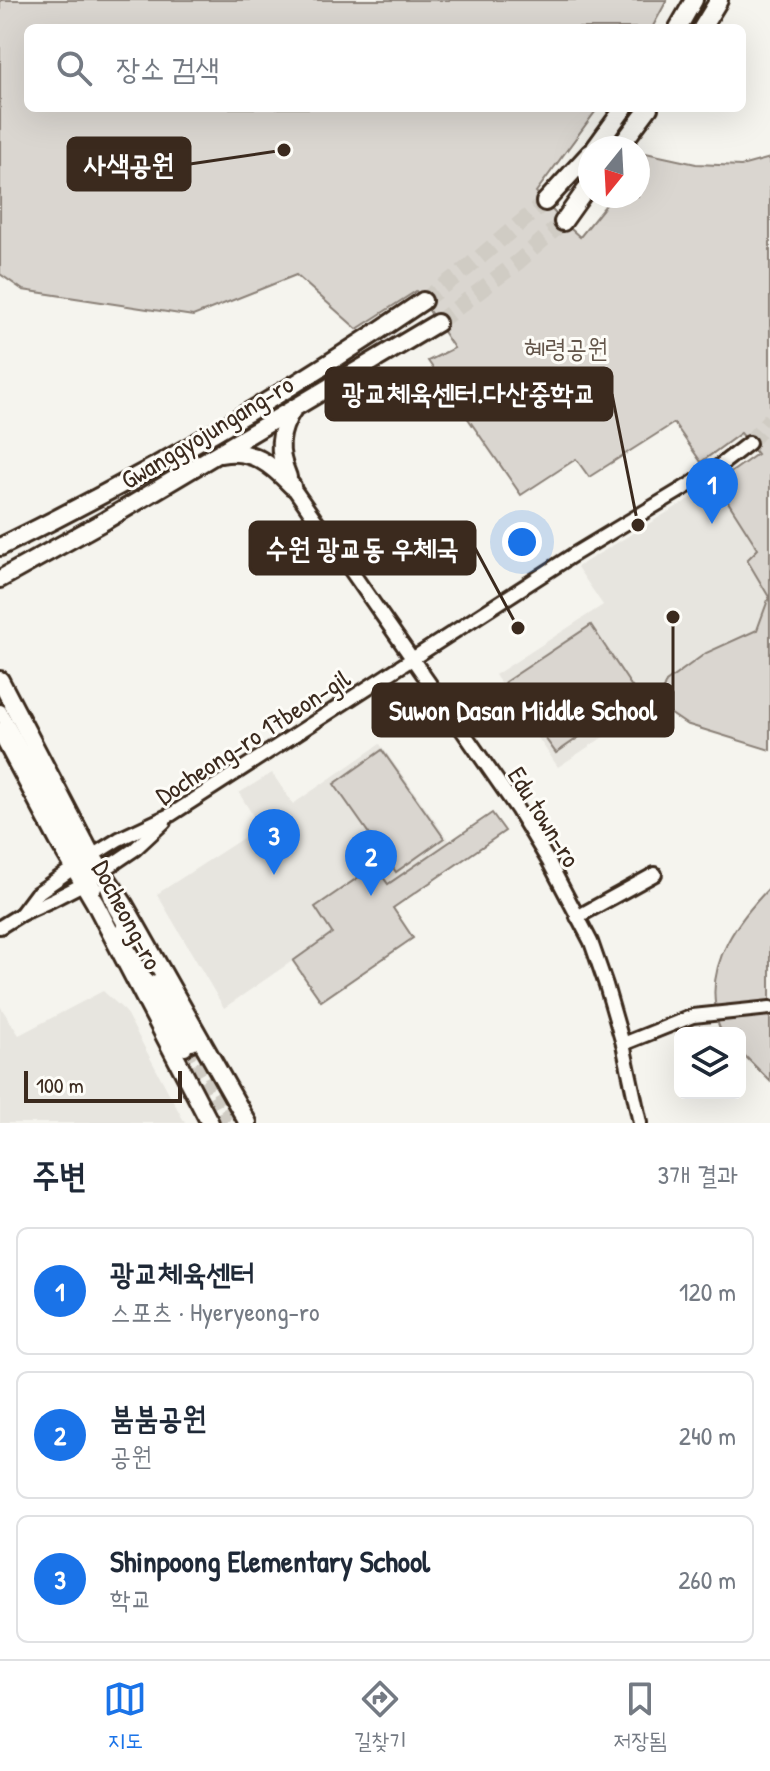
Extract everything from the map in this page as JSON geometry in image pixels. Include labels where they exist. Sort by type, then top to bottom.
[{"type":"main road","points":[[680,24],[694,0]]},
{"type":"main road","points":[[704,24],[719,0]]},
{"type":"main road","points":[[604,136],[621,112]]},
{"type":"main road","points":[[628,136],[646,112]]},
{"type":"main road","points":[[545,202],[578,166]]},
{"type":"main road","points":[[563,222],[578,201]]},
{"type":"main road","name":"Gwanggyojungang-ro","points":[[0,547],[160,465],[345,354],[423,301]]},
{"type":"main road","name":"Gwanggyojungang-ro","points":[[0,579],[106,520],[437,323]]},
{"type":"main road","points":[[292,486],[282,462],[280,446],[283,424],[294,407]]},
{"type":"main road","points":[[215,455],[234,451],[255,457],[273,466],[292,486]]},
{"type":"main road","points":[[0,680],[83,862]]},
{"type":"main road","name":"Docheong-ro","points":[[0,731],[59,842],[83,862],[92,878],[210,1123]]},
{"type":"main road","name":"Docheong-ro","points":[[92,878],[124,904],[248,1123]]},
{"type":"street","name":"Docheong-ro 17beon-gil","points":[[21,914],[92,878],[135,849],[172,814],[573,555],[714,470],[749,443]]},
{"type":"street","name":"Edu town-ro","points":[[292,486],[517,809],[549,862],[596,956],[623,1044],[640,1123]]},
{"type":"street","points":[[0,711],[83,862]]},
{"type":"street","points":[[0,927],[21,914],[36,894],[83,862],[119,839],[172,814]]},
{"type":"street","points":[[577,917],[655,874]]},
{"type":"street","points":[[92,878],[114,907],[188,1047]]},
{"type":"street","points":[[623,1044],[693,1016],[770,1008]]},
{"type":"shaded area","points":[[716,483],[758,549],[747,561],[769,597],[757,630],[706,653],[666,682],[659,700],[558,767],[495,675],[603,605],[577,567]]},
{"type":"shaded area","points":[[380,744],[450,842],[388,884],[375,866],[315,907],[333,933],[224,1008],[157,894],[260,827],[239,793],[272,773],[293,804]]},
{"type":"shaded area","points":[[103,991],[125,1011],[185,1123],[0,1123],[0,1006],[19,1035]]},
{"type":"green space","name":"혜령공원","points":[[1,0],[667,0],[654,24],[24,24],[24,112],[595,112],[536,192],[580,237],[603,208],[650,208],[650,154],[696,164],[741,166],[770,158],[770,750],[686,724],[664,709],[659,700],[666,682],[706,653],[757,630],[769,597],[747,560],[758,549],[716,483],[757,454],[741,433],[701,462],[674,423],[589,477],[576,459],[521,495],[428,361],[454,348],[416,291],[357,329],[296,275],[193,316],[23,290],[0,274]]},
{"type":"green space","points":[[591,625],[638,696],[556,753],[505,682]]},
{"type":"green space","points":[[382,750],[444,838],[396,872],[334,784]]},
{"type":"green space","points":[[492,813],[505,831],[393,908],[413,938],[321,1001],[293,961],[332,933],[315,907],[375,866],[388,884]]},
{"type":"green space","points":[[770,887],[770,1081],[746,1057],[746,1027],[719,1027],[717,1019],[716,974],[728,942],[747,913]]},
{"type":"tunnel","points":[[423,301],[545,202]]},
{"type":"tunnel","points":[[437,323],[518,262],[563,222]]},
{"type":"tunnel","points":[[749,443],[770,419]]},
{"type":"tunnel","points":[[192,1044],[235,1123]]},
{"type":"tunnel","points":[[185,1049],[225,1123]]},
{"type":"place","name":"사색공원","points":[[284,150]]},
{"type":"place","name":"광교체육센터","points":[[712,524]]},
{"type":"place","name":"광교체육센터.다산중학교","points":[[638,525]]},
{"type":"place","name":"Suwon Dasan Middle School","points":[[673,617]]},
{"type":"place","name":"수원 광교동 우체국","points":[[518,628]]},
{"type":"place","name":"Shinpoong Elementary School","points":[[274,875]]},
{"type":"place","name":"붐붐공원","points":[[371,896]]}]
